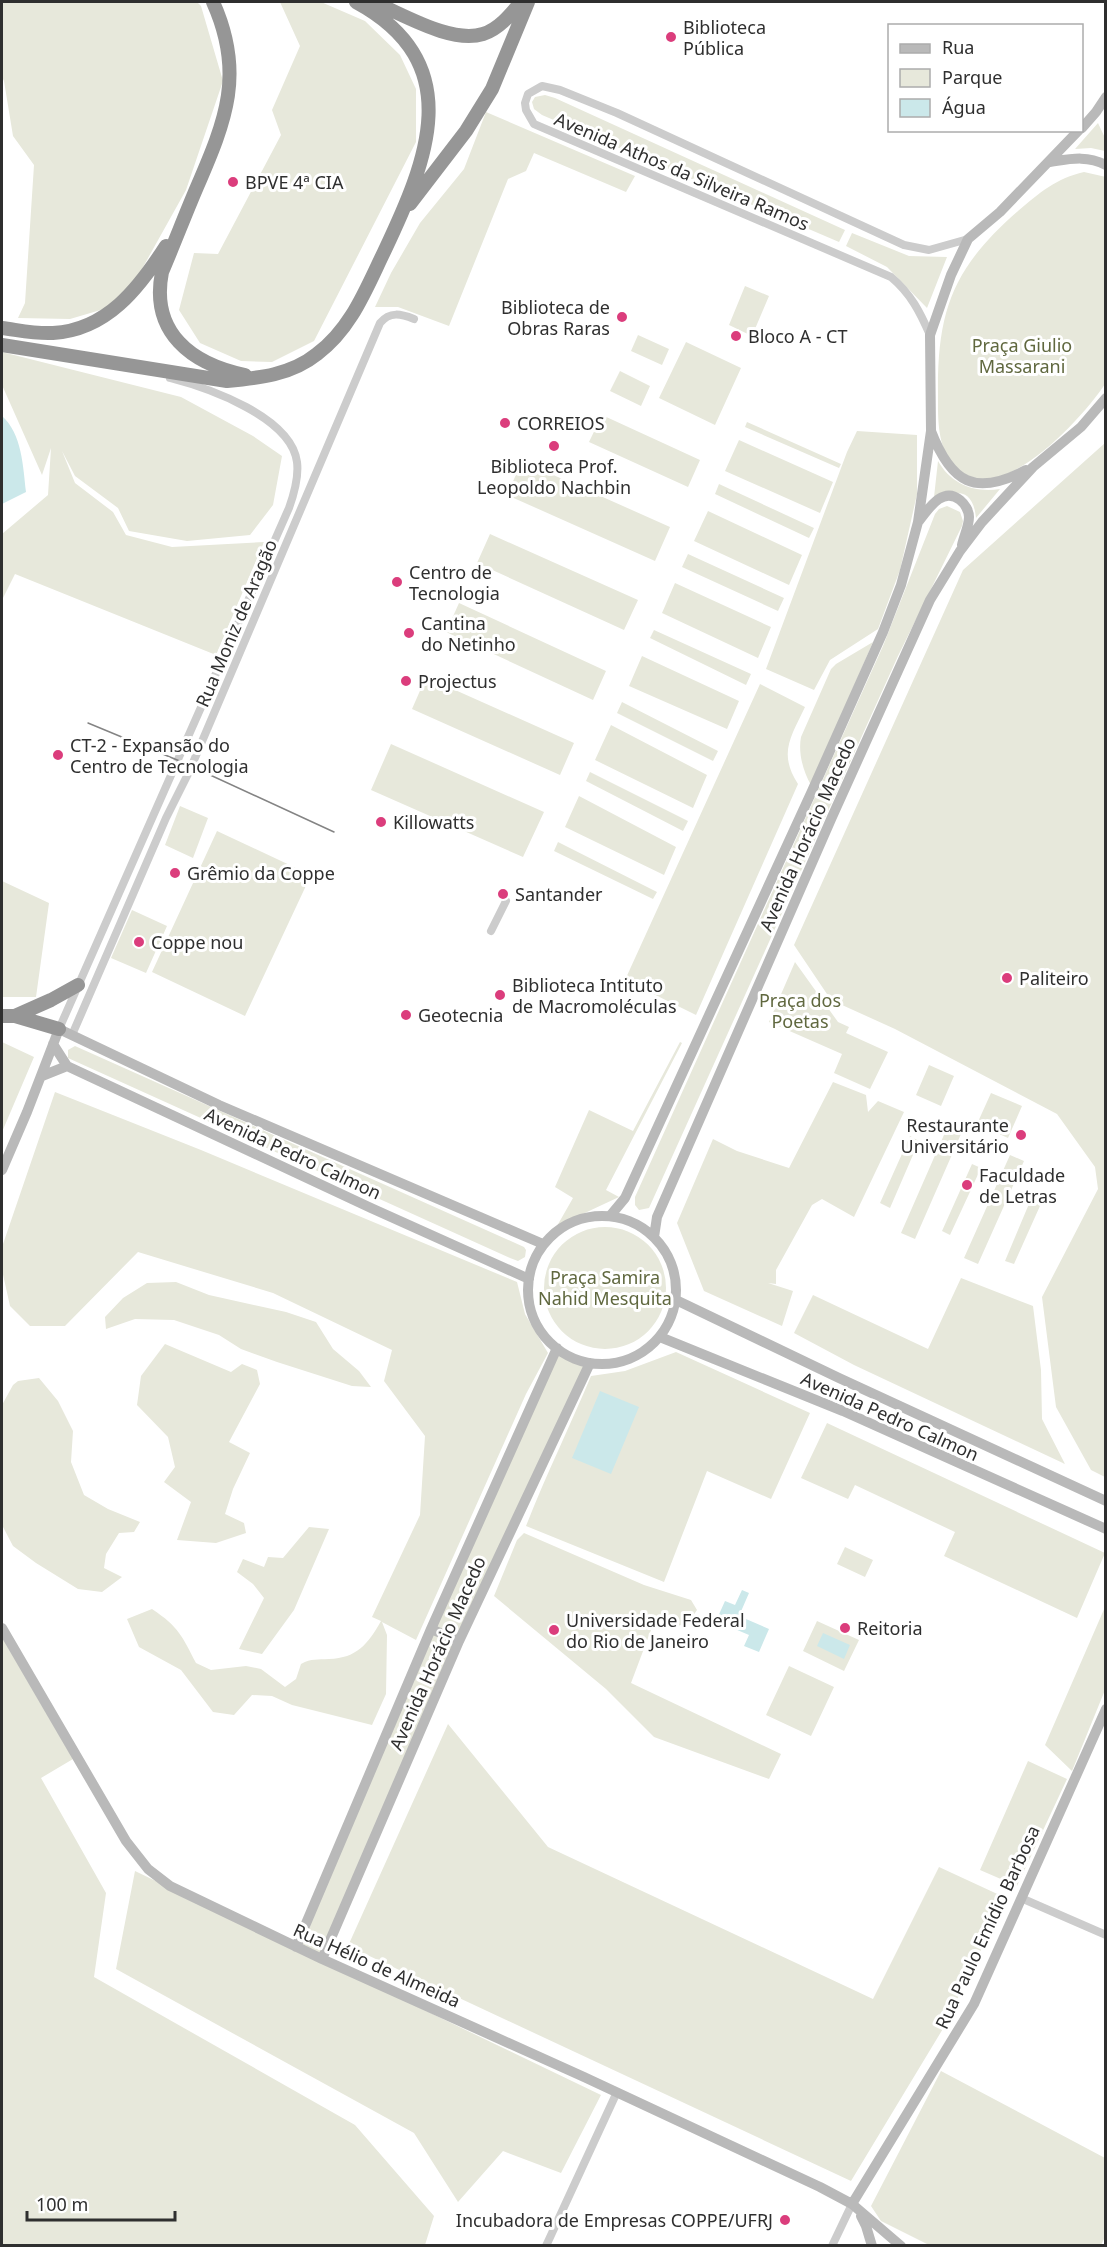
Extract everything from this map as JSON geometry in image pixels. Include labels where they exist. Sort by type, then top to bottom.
[{"type":"highway","points":[[213,2],[226,40],[230,65],[230,88],[225,116],[161,279],[161,297],[168,326],[184,348],[211,366],[258,378]]},
{"type":"highway","points":[[2,345],[226,381],[258,378],[290,370],[317,355],[342,330],[356,309],[400,218],[419,168],[429,124],[429,102],[416,58],[401,37],[385,21],[356,2]]},
{"type":"highway","points":[[373,2],[447,33],[469,36],[484,34],[497,26],[521,2]]},
{"type":"highway","points":[[400,218],[466,131],[492,89],[528,2]]},
{"type":"highway","points":[[2,328],[33,332],[72,330],[102,318],[125,301],[146,278],[183,219]]},
{"type":"highway","points":[[8,1016],[51,1000],[78,985]]},
{"type":"highway","points":[[8,1016],[59,1029]]},
{"type":"street","name":"Avenida Athos da Silveira Ramos","points":[[930,335],[918,305],[891,277],[534,124],[527,114],[526,98],[531,91],[542,86],[560,90],[626,117],[904,245],[929,250],[968,239]]},
{"type":"street","points":[[1083,126],[1106,98]]},
{"type":"street","points":[[1077,132],[1000,212],[968,239],[944,292],[930,335],[931,431],[947,464],[959,476],[973,482],[988,484],[1007,480],[1033,467],[1081,427],[1106,399]]},
{"type":"street","points":[[1050,162],[1083,158],[1095,159],[1106,165]]},
{"type":"street","name":"Rua Moniz de Aragão","points":[[72,1035],[166,818],[189,772],[380,323],[391,314],[414,319]]},
{"type":"street","name":"Rua Moniz de Aragão","points":[[59,1029],[289,508],[293,496],[297,463],[291,444],[267,419],[201,386],[134,368]]},
{"type":"street","name":"Avenida Horácio Macedo","points":[[610,1216],[625,1198],[883,632],[901,585],[918,522],[931,431]]},
{"type":"street","name":"Avenida Horácio Macedo","points":[[654,1238],[657,1216],[930,600],[960,551],[982,522],[1033,467]]},
{"type":"street","points":[[918,522],[941,497],[948,495],[956,497],[963,502],[969,517],[960,551]]},
{"type":"street","points":[[491,931],[506,901]]},
{"type":"street","points":[[2,1170],[42,1076],[59,1029]]},
{"type":"street","name":"Avenida Pedro Calmon","points":[[59,1029],[219,1105],[543,1244]]},
{"type":"street","points":[[42,1076],[67,1066],[53,1044]]},
{"type":"street","name":"Avenida Pedro Calmon","points":[[67,1066],[371,1208],[529,1278]]},
{"type":"street","points":[[610,1216],[635,1224],[654,1238],[668,1256],[675,1277],[676,1300],[670,1319],[660,1337],[646,1350],[628,1360],[609,1364],[590,1363],[572,1358],[557,1348],[543,1334],[534,1317],[529,1298],[529,1278],[533,1263],[543,1244],[555,1233],[572,1222],[592,1217],[610,1216]]},
{"type":"street","name":"Avenida Pedro Calmon","points":[[676,1300],[1106,1501]]},
{"type":"street","name":"Avenida Pedro Calmon","points":[[660,1337],[843,1411],[1106,1529]]},
{"type":"street","name":"Avenida Horácio Macedo","points":[[296,1947],[431,1629],[557,1348]]},
{"type":"street","name":"Avenida Horácio Macedo","points":[[322,1959],[459,1641],[590,1363]]},
{"type":"street","name":"Rua Hélio de Almeida","points":[[2,1628],[126,1841],[148,1869],[170,1886],[296,1947],[617,2092],[820,2187],[852,2204],[901,2246]]},
{"type":"street","points":[[431,1629],[459,1641]]},
{"type":"street","name":"Rua Paulo Emídio Barbosa","points":[[832,2246],[852,2204],[974,2004],[1106,1709]]},
{"type":"street","points":[[1021,1898],[1106,1935]]},
{"type":"street","points":[[546,2246],[617,2092]]},
{"type":"street","points":[[852,2204],[866,2226],[872,2246]]},
{"type":"green space","points":[[2,2],[197,2],[201,6],[223,81],[186,190],[133,285],[104,309],[70,319],[18,318],[25,303],[34,165],[13,136],[2,77]]},
{"type":"green space","points":[[280,2],[321,2],[365,21],[400,55],[416,89],[416,142],[314,341],[272,362],[241,361],[200,343],[179,310],[194,253],[218,254],[281,135],[272,110],[300,46]]},
{"type":"green space","points":[[545,95],[845,230],[839,242],[542,115],[534,109],[532,102],[535,97]]},
{"type":"green space","points":[[486,112],[635,176],[626,192],[534,153],[526,171],[508,179],[449,326],[398,307],[375,307],[391,273],[420,223],[464,169]]},
{"type":"green space","points":[[1098,123],[1105,138],[1105,151],[1091,148],[1075,149]]},
{"type":"green space","name":"Praça Giulio Massarani","points":[[1084,172],[1106,177],[1105,384],[1057,440],[1034,458],[1011,472],[988,479],[967,476],[946,453],[940,437],[938,419],[941,337],[954,292],[964,271],[996,231],[1041,192],[1057,182]]},
{"type":"green space","points":[[852,233],[909,256],[947,257],[927,308],[887,267],[846,246]]},
{"type":"green space","points":[[745,286],[769,296],[752,336],[729,325]]},
{"type":"green space","points":[[638,335],[669,349],[662,365],[631,351]]},
{"type":"green space","points":[[686,342],[741,368],[715,425],[659,398]]},
{"type":"green space","points":[[2,352],[181,397],[253,436],[282,456],[273,505],[250,535],[187,541],[129,531],[118,508],[75,476],[62,451],[75,483],[113,512],[126,535],[172,547],[264,542],[216,655],[15,574],[2,600],[2,534],[48,495],[51,448],[42,475],[2,385]]},
{"type":"green space","points":[[620,371],[650,386],[641,406],[610,391]]},
{"type":"green space","points":[[602,415],[700,460],[688,487],[589,442]]},
{"type":"green space","points":[[747,422],[841,464],[839,468],[745,427]]},
{"type":"green space","points":[[857,431],[917,435],[917,494],[900,570],[878,629],[830,660],[814,690],[766,669],[847,452]]},
{"type":"green space","points":[[739,440],[833,482],[820,513],[725,471]]},
{"type":"green space","points":[[1105,443],[1105,1477],[1091,1470],[1056,1407],[1042,1297],[1098,1189],[1095,1167],[1057,1114],[895,1029],[831,1000],[794,945],[963,570]]},
{"type":"green space","points":[[522,461],[670,527],[655,561],[507,495]]},
{"type":"green space","points":[[938,461],[950,476],[964,485],[981,490],[1000,489],[976,518],[974,508],[967,496],[950,493],[934,497]]},
{"type":"green space","points":[[719,484],[814,528],[809,538],[715,494]]},
{"type":"green space","points":[[947,506],[960,512],[962,526],[898,656],[649,1208],[639,1210],[635,1205],[635,1197],[883,646],[935,514],[939,509]]},
{"type":"green space","points":[[708,511],[802,555],[789,585],[694,541]]},
{"type":"green space","points":[[490,534],[638,600],[624,630],[477,563]]},
{"type":"green space","points":[[688,554],[784,598],[778,611],[682,567]]},
{"type":"green space","points":[[675,583],[771,627],[758,658],[662,613]]},
{"type":"green space","points":[[459,603],[606,671],[593,700],[446,632]]},
{"type":"green space","points":[[654,630],[751,674],[746,685],[650,638]]},
{"type":"green space","points":[[873,642],[811,785],[802,762],[801,737],[831,669]]},
{"type":"green space","points":[[642,656],[739,701],[727,729],[629,686]]},
{"type":"green space","points":[[426,677],[574,743],[560,775],[412,709]]},
{"type":"green space","points":[[760,684],[805,707],[791,736],[788,754],[792,773],[798,784],[696,1015],[625,980]]},
{"type":"green space","points":[[622,702],[718,751],[713,761],[617,713]]},
{"type":"green space","points":[[611,725],[707,775],[693,808],[595,760]]},
{"type":"green space","points":[[391,744],[544,812],[523,857],[371,790]]},
{"type":"green space","points":[[590,772],[688,821],[683,831],[586,781]]},
{"type":"green space","points":[[579,796],[676,847],[664,875],[565,827]]},
{"type":"green space","points":[[180,806],[208,818],[193,858],[165,845]]},
{"type":"green space","points":[[217,831],[311,875],[245,1016],[152,972]]},
{"type":"green space","points":[[558,842],[657,892],[653,899],[554,851]]},
{"type":"green space","points":[[2,881],[49,903],[36,997],[2,997]]},
{"type":"green space","name":"Coppe nou","points":[[132,910],[167,926],[146,973],[111,958]]},
{"type":"green space","name":"Praça dos Poetas","points":[[795,962],[838,1022],[849,1027],[846,1033],[888,1052],[870,1089],[834,1073],[842,1054],[769,1022]]},
{"type":"green space","points":[[2,1042],[34,1057],[2,1132]]},
{"type":"green space","points":[[680,1042],[682,1043],[606,1190],[619,1197],[557,1226],[573,1198],[555,1187],[589,1110],[633,1131]]},
{"type":"green space","points":[[75,1046],[524,1247],[525,1257],[518,1261],[510,1258],[68,1058],[68,1050]]},
{"type":"green space","points":[[929,1065],[954,1076],[941,1106],[916,1095]]},
{"type":"green space","points":[[833,1082],[866,1095],[868,1112],[878,1101],[904,1112],[854,1217],[822,1199],[812,1205],[776,1270],[776,1284],[768,1283],[793,1291],[782,1326],[704,1291],[677,1223],[713,1139],[737,1151],[789,1168]]},
{"type":"green space","points":[[55,1092],[201,1150],[517,1282],[525,1314],[548,1353],[526,1394],[416,1640],[382,1622],[387,1635],[386,1694],[372,1725],[292,1705],[272,1696],[252,1695],[234,1715],[213,1712],[181,1670],[139,1647],[127,1619],[152,1609],[179,1633],[196,1663],[211,1670],[246,1666],[261,1669],[285,1687],[296,1679],[301,1664],[312,1660],[347,1656],[366,1643],[381,1621],[372,1617],[420,1515],[425,1436],[384,1381],[392,1350],[273,1293],[138,1252],[65,1326],[30,1326],[10,1306],[2,1270],[2,1247]]},
{"type":"green space","points":[[991,1093],[1022,1106],[1008,1138],[977,1124]]},
{"type":"green space","points":[[947,1128],[961,1134],[915,1239],[901,1233]]},
{"type":"green space","points":[[910,1136],[919,1141],[890,1208],[880,1203]]},
{"type":"green space","points":[[1010,1155],[1024,1161],[978,1264],[964,1258]]},
{"type":"green space","points":[[972,1164],[981,1168],[950,1235],[942,1231]]},
{"type":"green space","points":[[1034,1192],[1044,1197],[1014,1264],[1005,1261]]},
{"type":"green space","name":"Praça Samira Nahid Mesquita","points":[[605,1227],[628,1232],[648,1245],[661,1265],[666,1288],[661,1311],[648,1331],[628,1344],[605,1349],[582,1344],[562,1331],[549,1311],[544,1288],[549,1265],[562,1245],[582,1232]]},
{"type":"green space","points":[[961,1278],[1033,1306],[1041,1370],[1042,1419],[1065,1464],[854,1365],[794,1333],[813,1295],[928,1349]]},
{"type":"green space","points":[[176,1282],[209,1295],[286,1312],[316,1322],[333,1349],[359,1371],[371,1387],[352,1386],[277,1362],[241,1349],[219,1335],[174,1320],[135,1319],[106,1329],[105,1317],[123,1298],[147,1283]]},
{"type":"green space","points":[[165,1344],[231,1372],[242,1364],[257,1370],[260,1384],[229,1442],[250,1453],[233,1489],[225,1514],[244,1523],[246,1533],[216,1543],[177,1540],[191,1502],[164,1482],[175,1467],[168,1437],[137,1405],[141,1376]]},
{"type":"green space","points":[[557,1348],[572,1358],[590,1363],[459,1641],[322,1959],[296,1947]]},
{"type":"green space","points":[[676,1352],[810,1413],[771,1499],[707,1471],[664,1582],[526,1526],[591,1376],[625,1371]]},
{"type":"green space","points":[[39,1378],[58,1401],[73,1431],[71,1462],[84,1495],[108,1509],[140,1522],[134,1532],[119,1533],[106,1554],[104,1568],[122,1577],[102,1592],[78,1589],[36,1563],[13,1546],[2,1525],[2,1405],[13,1385],[18,1381]]},
{"type":"green space","points":[[827,1423],[1105,1553],[1077,1618],[944,1556],[955,1532],[855,1485],[848,1499],[801,1478]]},
{"type":"green space","points":[[309,1527],[329,1529],[294,1610],[262,1654],[239,1649],[264,1598],[253,1584],[237,1572],[243,1559],[264,1567],[268,1557],[283,1558]]},
{"type":"green space","points":[[524,1533],[644,1585],[691,1600],[697,1610],[684,1624],[675,1626],[657,1624],[651,1630],[631,1683],[781,1754],[769,1779],[654,1737],[606,1689],[494,1596],[517,1540]]},
{"type":"green space","points":[[845,1547],[873,1560],[865,1577],[837,1564]]},
{"type":"green space","points":[[1105,1607],[1105,1690],[1072,1771],[1045,1745]]},
{"type":"green space","points":[[817,1621],[859,1640],[844,1671],[803,1651]]},
{"type":"green space","points":[[2,1637],[73,1759],[41,1778],[106,1893],[94,1977],[355,2125],[434,2216],[425,2245],[2,2245]]},
{"type":"green space","points":[[789,1666],[834,1687],[811,1736],[766,1715]]},
{"type":"green space","points":[[448,1724],[548,1847],[873,1999],[939,1867],[1006,1898],[944,2027],[851,2181],[348,1946]]},
{"type":"green space","points":[[1028,1761],[1067,1779],[1017,1886],[980,1870]]},
{"type":"green space","points":[[135,1871],[601,2095],[561,2173],[503,2151],[458,2202],[414,2133],[116,1969]]},
{"type":"green space","points":[[941,2071],[1105,2158],[1105,2237],[1101,2245],[929,2245],[881,2221],[871,2206]]},
{"type":"water","points":[[2,416],[9,423],[18,441],[26,492],[2,504]]},
{"type":"water","points":[[600,1391],[639,1407],[611,1474],[572,1458]]},
{"type":"water","points":[[742,1590],[749,1593],[739,1616],[769,1629],[759,1652],[744,1646],[749,1635],[716,1621],[725,1601],[735,1605]]},
{"type":"water","points":[[823,1633],[850,1645],[844,1659],[817,1646]]},
{"type":"tram line","points":[[88,723],[182,762],[334,832]]},
{"type":"place","name":"Biblioteca Pública","points":[[671,37]]},
{"type":"place","name":"BPVE 4ª CIA","points":[[233,182]]},
{"type":"place","name":"Biblioteca de Obras Raras","points":[[622,317]]},
{"type":"place","name":"Bloco A - CT","points":[[736,336]]},
{"type":"place","name":"CORREIOS","points":[[505,423]]},
{"type":"place","name":"Biblioteca Prof. Leopoldo Nachbin","points":[[554,446]]},
{"type":"place","name":"Centro de Tecnologia","points":[[397,582]]},
{"type":"place","name":"Cantina do Netinho","points":[[409,633]]},
{"type":"place","name":"Projectus","points":[[406,681]]},
{"type":"place","name":"CT-2 - Expansão do Centro de Tecnologia","points":[[58,755]]},
{"type":"place","name":"Killowatts","points":[[381,822]]},
{"type":"place","name":"Grêmio da Coppe","points":[[175,873]]},
{"type":"place","name":"Santander","points":[[503,894]]},
{"type":"place","name":"Coppe nou","points":[[139,942]]},
{"type":"place","name":"Paliteiro","points":[[1007,978]]},
{"type":"place","name":"Biblioteca Intituto de Macromoléculas","points":[[500,995]]},
{"type":"place","name":"Geotecnia","points":[[406,1015]]},
{"type":"place","name":"Restaurante Universitário","points":[[1021,1135]]},
{"type":"place","name":"Faculdade de Letras","points":[[967,1185]]},
{"type":"place","name":"Reitoria","points":[[845,1628]]},
{"type":"place","name":"Universidade Federal do Rio de Janeiro","points":[[554,1630]]},
{"type":"place","name":"Incubadora de Empresas COPPE/UFRJ","points":[[785,2220]]}]
